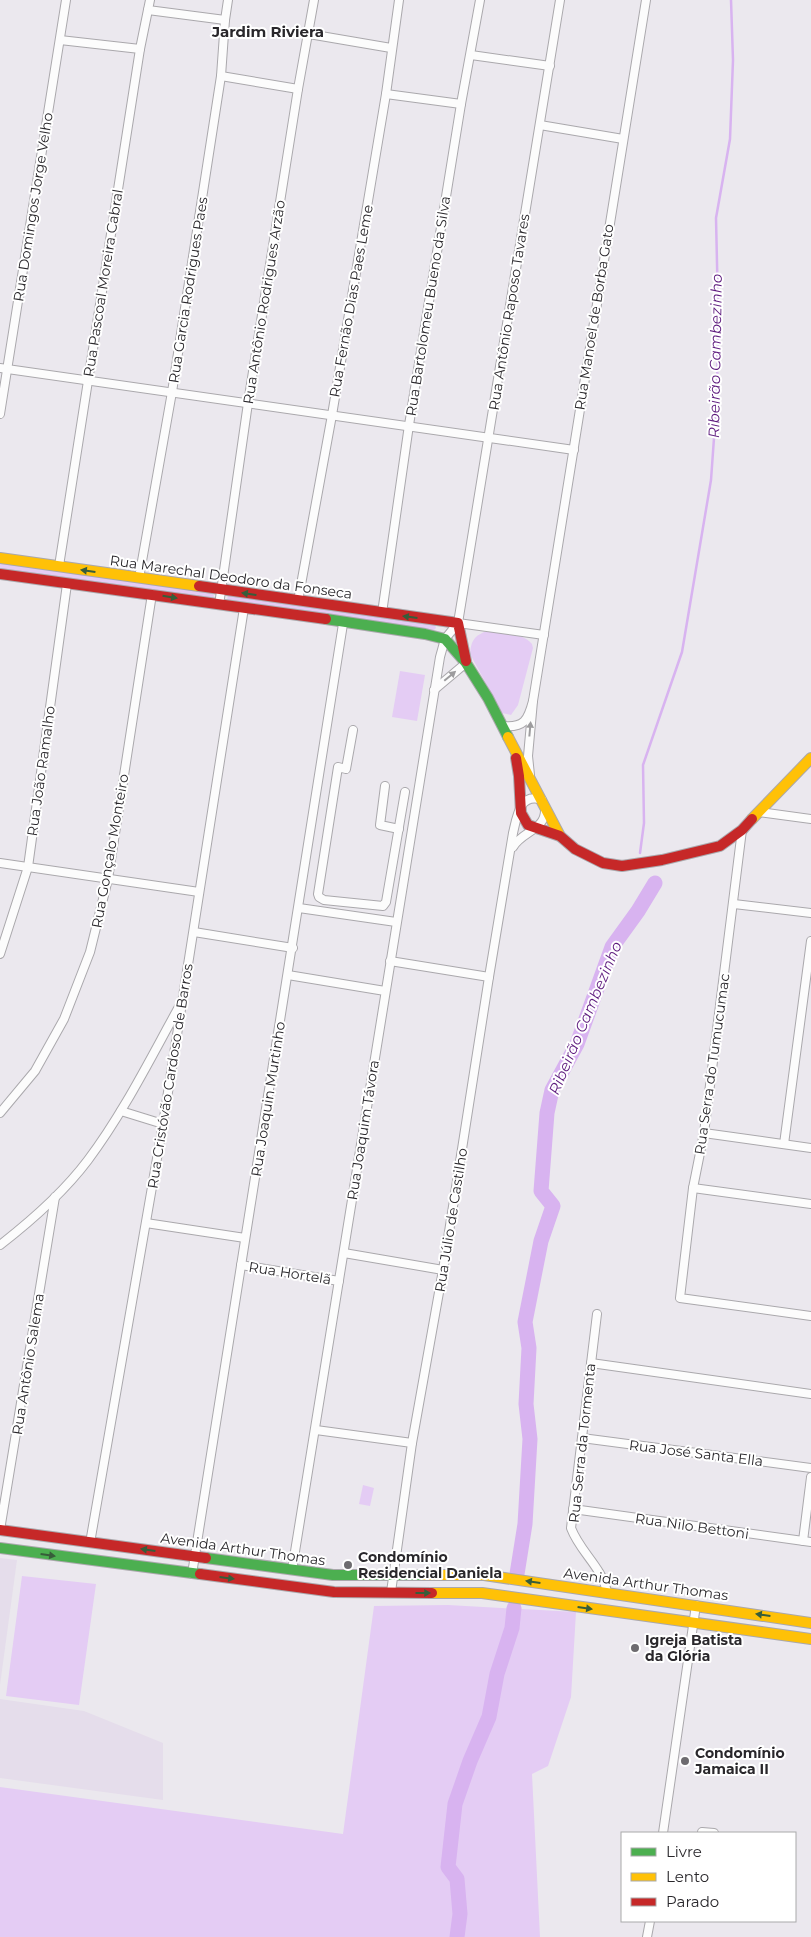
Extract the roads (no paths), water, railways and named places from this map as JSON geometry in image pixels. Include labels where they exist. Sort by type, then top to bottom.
[{"type":"main road","name":"Rua Marechal Deodoro da Fonseca","points":[[0,558],[458,623]]},
{"type":"main road","points":[[0,574],[152,594],[343,624],[425,634],[445,639],[466,663],[544,802],[560,836]]},
{"type":"main road","points":[[458,623],[466,663]]},
{"type":"main road","points":[[513,746],[519,776],[520,809],[523,819],[528,825],[560,836],[575,849],[603,863],[622,866],[662,860],[720,846],[742,830],[811,758]]},
{"type":"main road","name":"Avenida Arthur Thomas","points":[[0,1530],[333,1575],[484,1576],[607,1592],[811,1623]]},
{"type":"main road","points":[[0,1548],[334,1592],[482,1593],[811,1639]]},
{"type":"street","name":"Rua Domingos Jorge Velho","points":[[0,414],[4,368],[66,0]]},
{"type":"street","name":"Rua Pascoal Moreira Cabral","points":[[59,566],[140,49],[150,0]]},
{"type":"street","name":"Rua Garcia Rodrigues Paes","points":[[139,578],[172,392],[221,76],[228,0]]},
{"type":"street","name":"Rua Antônio Rodrigues Arzão","points":[[219,604],[248,403],[314,0]]},
{"type":"street","name":"Rua Fernão Dias Paes Leme","points":[[298,601],[332,415],[386,94],[399,0]]},
{"type":"street","name":"Rua Bartolomeu Bueno da Silva","points":[[382,613],[409,426],[461,104],[480,0]]},
{"type":"street","name":"Rua Antônio Raposo Tavares","points":[[458,623],[560,0]]},
{"type":"street","name":"Rua Manoel de Borba Gato","points":[[544,635],[646,0]]},
{"type":"street","points":[[148,10],[225,20]]},
{"type":"street","points":[[308,34],[392,48]]},
{"type":"street","points":[[60,40],[140,49]]},
{"type":"street","points":[[471,55],[550,66]]},
{"type":"street","points":[[221,76],[298,89]]},
{"type":"street","points":[[386,94],[461,104]]},
{"type":"street","points":[[540,125],[623,139]]},
{"type":"street","points":[[4,368],[574,450]]},
{"type":"street","name":"Rua João Ramalho","points":[[0,954],[28,867],[67,584]]},
{"type":"street","name":"Rua Gonçalo Monteiro","points":[[0,1113],[35,1071],[64,1019],[90,952],[108,879],[152,594]]},
{"type":"street","name":"Rua Cristóvão Cardoso de Barros","points":[[90,1543],[163,1124],[244,608]]},
{"type":"street","points":[[458,623],[544,635],[530,714],[524,722],[516,726],[502,726]]},
{"type":"street","name":"Rua Joaquim Távora","points":[[292,1570],[434,690],[445,639],[458,623]]},
{"type":"street","name":"Rua Joaquin Murtinho","points":[[192,1574],[343,624]]},
{"type":"street","points":[[434,690],[466,663]]},
{"type":"street","points":[[530,777],[528,756],[533,701]]},
{"type":"street","points":[[352,730],[346,768],[338,767],[319,897],[324,900],[383,906],[386,902],[405,792]]},
{"type":"street","points":[[385,786],[380,825],[399,828]]},
{"type":"street","points":[[512,849],[523,835],[540,825],[545,818],[544,802],[535,797],[528,798],[520,809]]},
{"type":"street","name":"Rua Júlio de Castilho","points":[[391,1592],[412,1443],[444,1270],[489,977],[512,849],[513,833],[520,809]]},
{"type":"street","points":[[759,812],[811,819]]},
{"type":"street","name":"Rua Serra do Tumucumac","points":[[742,830],[704,1133],[693,1188],[680,1298],[811,1316]]},
{"type":"street","points":[[0,863],[199,892]]},
{"type":"street","points":[[344,915],[346,902]]},
{"type":"street","points":[[734,904],[811,913]]},
{"type":"street","points":[[299,908],[396,922]]},
{"type":"street","points":[[194,932],[293,948]]},
{"type":"street","points":[[784,1144],[811,941]]},
{"type":"street","points":[[390,961],[489,977]]},
{"type":"street","points":[[288,975],[385,991]]},
{"type":"street","points":[[0,1245],[55,1197],[87,1161],[121,1111],[183,999]]},
{"type":"street","points":[[121,1111],[163,1124]]},
{"type":"street","points":[[704,1133],[811,1148]]},
{"type":"street","points":[[693,1188],[811,1204]]},
{"type":"street","name":"Rua Antônio Salema","points":[[0,1530],[55,1197]]},
{"type":"street","points":[[146,1223],[245,1238]]},
{"type":"street","points":[[344,1254],[444,1270]]},
{"type":"street","name":"Rua Hortelã","points":[[242,1265],[339,1281]]},
{"type":"street","name":"Rua Serra da Tormenta","points":[[597,1314],[571,1528],[576,1542],[605,1580],[607,1592]]},
{"type":"street","points":[[590,1363],[811,1394]]},
{"type":"street","points":[[316,1430],[412,1443]]},
{"type":"street","name":"Rua José Santa Ella","points":[[582,1438],[811,1468]]},
{"type":"street","points":[[807,1542],[811,1476]]},
{"type":"street","name":"Rua Nilo Bettoni","points":[[573,1509],[807,1542]]},
{"type":"street","points":[[663,1832],[696,1605]]},
{"type":"street","points":[[648,1937],[650,1922]]},
{"type":"waterway","name":"Ribeirão Cambezinho","points":[[640,853],[644,823],[643,765],[682,652],[711,480],[717,396],[716,218],[730,139],[733,60],[731,0]]},
{"type":"waterway","name":"Ribeirão Cambezinho","points":[[517,1574],[525,1524],[530,1439],[526,1404],[529,1348],[525,1322],[541,1241],[553,1206],[541,1191],[547,1113],[552,1090],[577,1044],[612,947],[638,911],[655,883]]},
{"type":"waterway","name":"Ribeirão Cambezinho","points":[[457,1937],[460,1914],[457,1879],[448,1867],[455,1804],[470,1761],[489,1717],[497,1674],[512,1628],[514,1608]]},
{"type":"place","name":"Condomínio Residencial Daniela","points":[[348,1565]]},
{"type":"place","name":"Igreja Batista da Glória","points":[[635,1648]]},
{"type":"place","name":"Condomínio Jamaica II","points":[[685,1761]]},
{"type":"district","name":"Jardim Riviera","points":[[268,31]]}]
